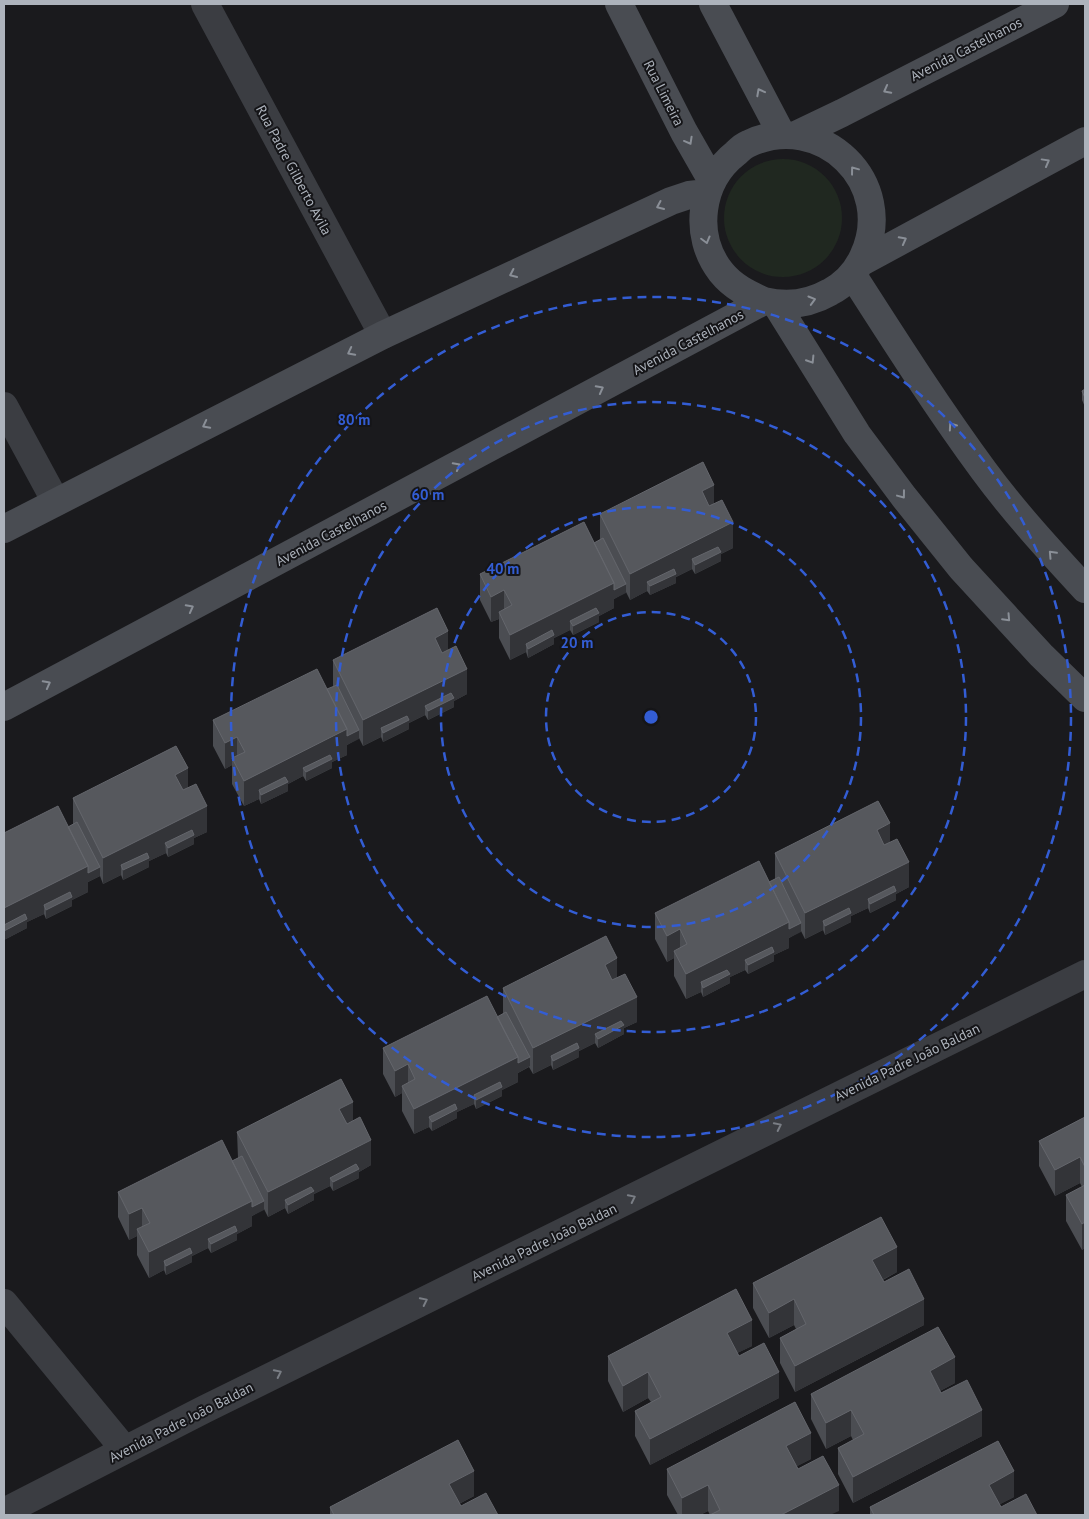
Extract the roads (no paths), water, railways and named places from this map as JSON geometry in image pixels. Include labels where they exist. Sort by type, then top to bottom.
[{"type":"main road","name":"Rua Limeira","points":[[619,4],[684,132],[709,187]]},
{"type":"main road","points":[[713,4],[789,135]]},
{"type":"main road","name":"Avenida Castelhanos","points":[[789,135],[850,109],[1055,4]]},
{"type":"main road","name":"Avenida Castelhanos","points":[[789,135],[821,142],[839,153],[855,169],[868,192],[872,218],[869,244],[856,268],[840,287],[817,300],[791,305],[770,303],[740,290],[721,272],[709,251],[703,229],[704,205],[709,187],[726,160],[747,145],[770,136],[789,135]]},
{"type":"main road","name":"Avenida Castelhanos","points":[[856,268],[1085,141]]},
{"type":"main road","points":[[4,529],[382,335],[671,201],[709,187]]},
{"type":"main road","points":[[856,268],[923,385],[984,472],[1039,540],[1085,590]]},
{"type":"main road","points":[[770,303],[857,434],[904,497],[967,575],[1041,655],[1085,698]]},
{"type":"main road","name":"Avenida Castelhanos","points":[[4,707],[770,303]]},
{"type":"street","name":"Rua Padre Gilberto Avila","points":[[205,4],[382,335]]},
{"type":"street","points":[[4,406],[56,502]]},
{"type":"street","name":"Avenida Padre João Baldan","points":[[4,1512],[125,1450],[1085,974]]},
{"type":"street","points":[[4,1303],[125,1450]]}]
